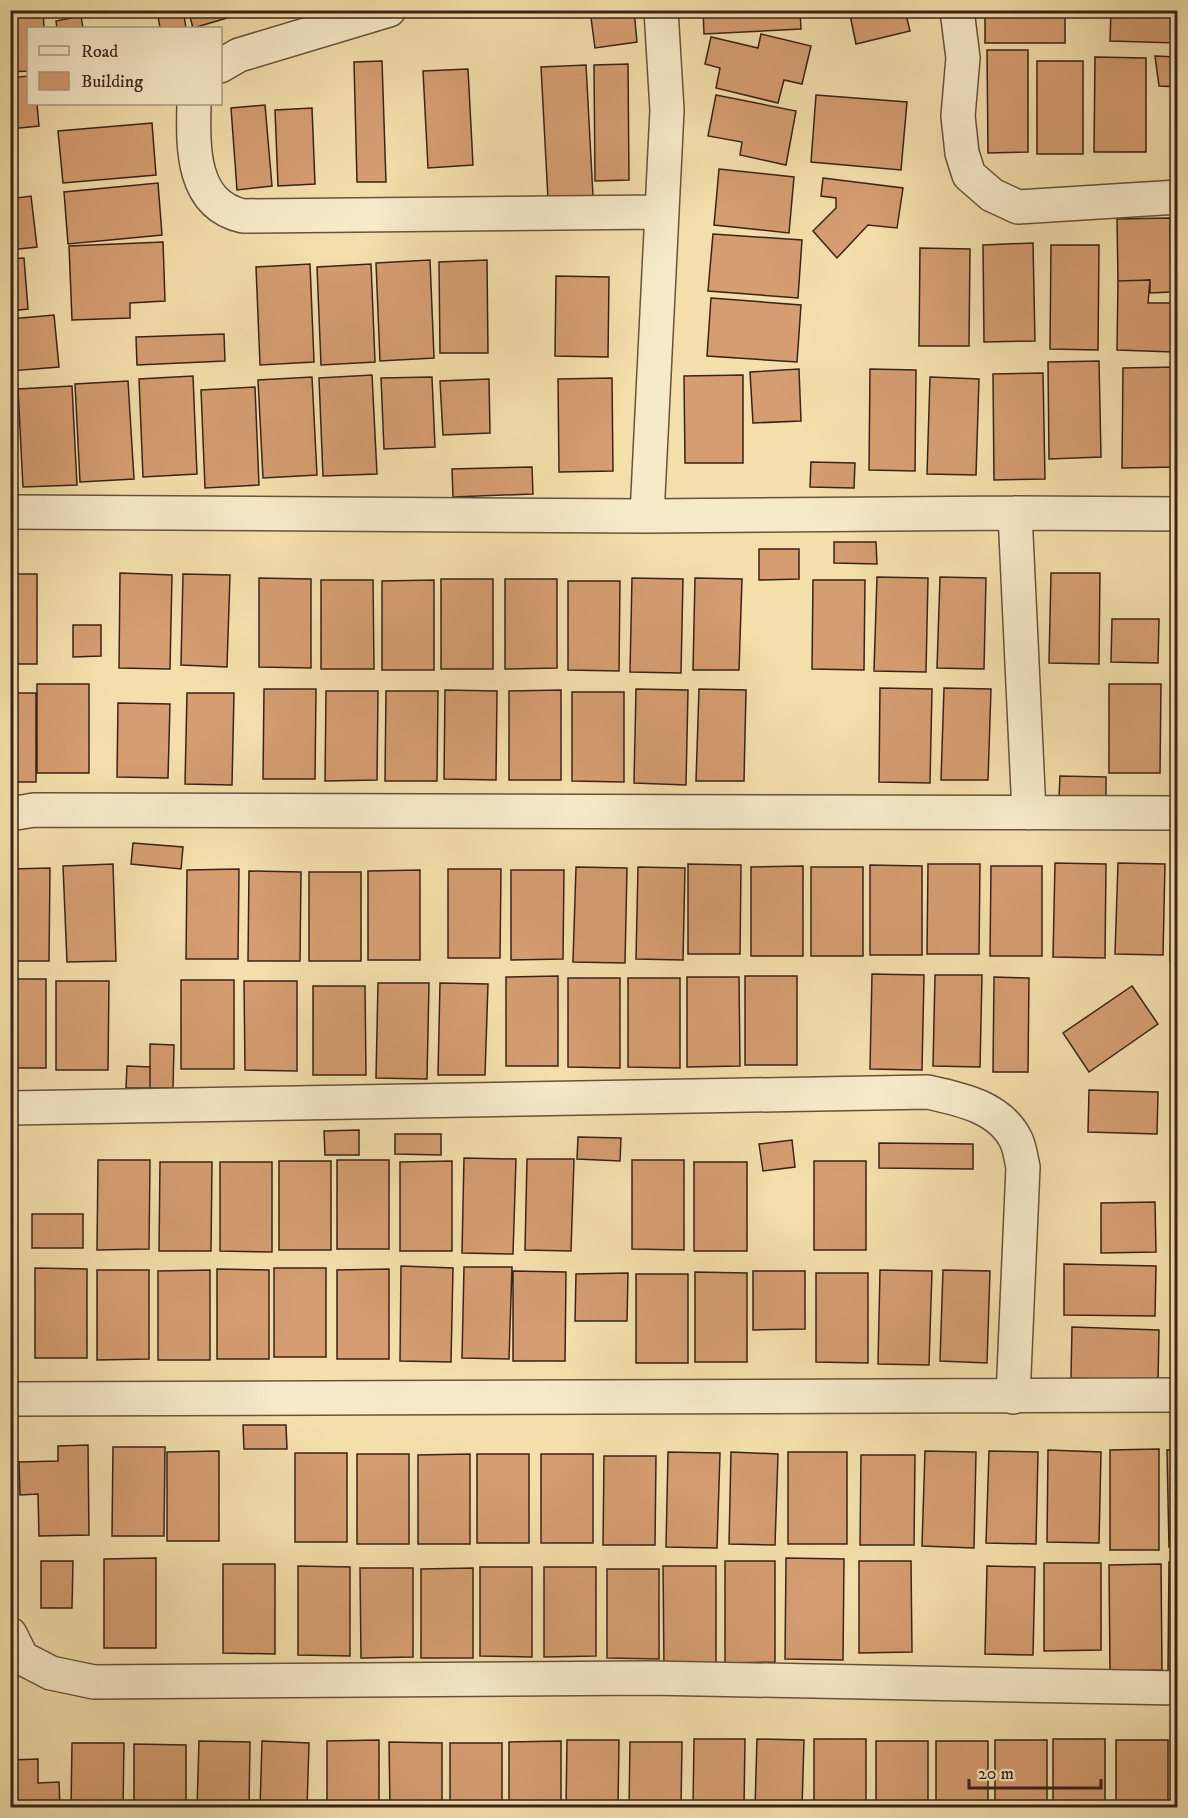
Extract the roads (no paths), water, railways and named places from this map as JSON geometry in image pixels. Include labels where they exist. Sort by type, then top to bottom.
[{"type":"street","points":[[222,65],[239,55],[389,10]]},
{"type":"street","points":[[647,516],[660,212],[667,110],[661,10]]},
{"type":"street","points":[[957,10],[963,58],[958,116],[962,153],[969,175],[992,195],[1018,207],[1178,197]]},
{"type":"street","points":[[194,105],[194,129],[201,183],[216,206],[243,216],[660,212]]},
{"type":"street","points":[[10,512],[647,516],[1178,514]]},
{"type":"street","points":[[1015,513],[1029,813]]},
{"type":"street","points":[[10,814],[34,810],[1178,813]]},
{"type":"street","points":[[10,1108],[928,1092],[964,1100],[998,1117],[1016,1140],[1023,1167],[1013,1397]]},
{"type":"street","points":[[10,1399],[1178,1395]]},
{"type":"street","points":[[10,1634],[22,1658],[51,1673],[94,1682],[650,1678],[1178,1688]]}]
